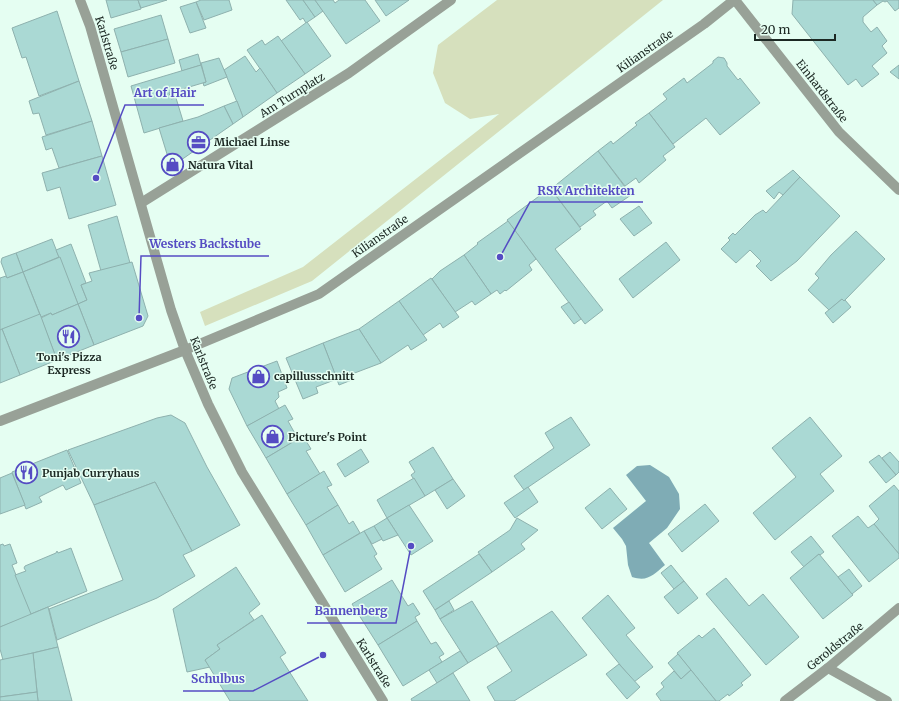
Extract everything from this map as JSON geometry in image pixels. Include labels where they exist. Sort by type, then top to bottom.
[{"type":"street","name":"Karlstraße","points":[[80,0],[90,26],[171,310],[185,350],[208,404],[242,472],[383,701]]},
{"type":"street","name":"Am Turnplatz","points":[[141,203],[349,73],[451,0]]},
{"type":"street","name":"Einhardstraße","points":[[735,0],[839,132],[899,190]]},
{"type":"street","name":"Kilianstraße","points":[[0,421],[185,350],[319,294],[704,24],[735,0]]},
{"type":"street","name":"Geroldstraße","points":[[785,701],[828,668],[899,608]]},
{"type":"street","points":[[828,668],[887,701]]},
{"type":"green space","points":[[497,0],[663,0],[312,281],[205,326],[200,312],[303,267],[499,114],[470,119],[445,103],[433,73],[438,45]]},
{"type":"water","points":[[650,465],[669,477],[679,494],[680,509],[667,528],[649,543],[665,565],[650,577],[642,579],[632,577],[628,565],[626,546],[613,528],[646,501],[626,475],[637,466]]},
{"type":"building","points":[[106,0],[138,0],[141,9],[111,18]]},
{"type":"building","points":[[138,0],[167,0],[141,8]]},
{"type":"building","points":[[201,0],[229,0],[232,10],[204,20],[196,2]]},
{"type":"building","points":[[286,0],[303,0],[315,17],[306,23],[303,18],[300,20]]},
{"type":"building","points":[[303,0],[315,0],[323,11],[315,17]]},
{"type":"building","points":[[315,0],[333,0],[335,3],[339,0],[365,0],[380,21],[346,44]]},
{"type":"building","points":[[375,0],[409,0],[386,16]]},
{"type":"building","points":[[793,0],[873,0],[877,5],[863,17],[863,22],[871,32],[877,27],[887,41],[882,46],[887,53],[872,66],[879,74],[862,87],[856,79],[848,85],[792,14]]},
{"type":"building","points":[[873,0],[899,0],[899,8],[895,11],[887,1],[883,1],[877,5]]},
{"type":"building","points":[[196,2],[206,28],[190,33],[180,7]]},
{"type":"building","points":[[57,11],[79,81],[39,96],[26,57],[22,58],[12,28]]},
{"type":"building","points":[[161,15],[168,39],[121,52],[114,29]]},
{"type":"building","points":[[307,22],[331,56],[305,74],[281,41]]},
{"type":"building","points":[[278,36],[305,74],[277,93],[247,50],[262,40],[265,45]]},
{"type":"building","points":[[168,39],[175,63],[128,77],[121,52]]},
{"type":"building","points":[[198,54],[201,65],[182,71],[179,60]]},
{"type":"building","points":[[245,56],[256,72],[260,68],[277,93],[243,117],[224,70]]},
{"type":"building","points":[[718,57],[724,58],[727,66],[738,80],[740,78],[760,103],[720,135],[706,118],[673,144],[649,113],[667,99],[663,94],[684,78],[687,83],[713,63],[713,61]]},
{"type":"building","points":[[219,58],[227,77],[204,86],[203,83],[206,82],[201,63]]},
{"type":"building","points":[[201,65],[206,82],[169,93],[171,99],[176,98],[183,121],[144,133],[131,86]]},
{"type":"building","points":[[899,65],[899,79],[890,72]]},
{"type":"building","points":[[79,81],[92,121],[46,135],[39,113],[33,114],[29,101]]},
{"type":"building","points":[[237,101],[243,117],[233,124],[224,106]]},
{"type":"building","points":[[224,106],[233,124],[171,167],[159,128],[198,117]]},
{"type":"building","points":[[649,113],[675,147],[663,156],[666,160],[639,183],[636,178],[625,186],[598,151],[611,141],[613,144],[637,125],[635,123]]},
{"type":"building","points":[[92,121],[102,156],[59,168],[52,148],[46,150],[42,137]]},
{"type":"building","points":[[598,151],[631,195],[612,208],[607,201],[593,211],[596,215],[580,227],[551,189]]},
{"type":"building","points":[[102,156],[116,205],[69,219],[60,187],[47,191],[42,173]]},
{"type":"building","points":[[793,170],[800,177],[783,195],[779,192],[774,199],[766,191]]},
{"type":"building","points":[[800,177],[840,216],[797,261],[771,281],[756,266],[761,261],[750,250],[736,263],[721,249],[730,240],[728,238],[733,233],[735,235],[755,215],[763,210],[766,213]]},
{"type":"building","points":[[550,188],[581,229],[555,249],[603,310],[585,324],[507,220]]},
{"type":"building","points":[[639,206],[652,223],[634,236],[620,219]]},
{"type":"building","points":[[117,216],[130,263],[101,271],[88,225]]},
{"type":"building","points":[[508,221],[536,259],[529,265],[532,270],[506,291],[505,290],[500,294],[497,290],[491,294],[464,255],[478,244],[477,243]]},
{"type":"building","points":[[856,231],[885,259],[844,301],[842,299],[829,310],[808,290],[819,278],[815,274],[831,255]]},
{"type":"building","points":[[52,239],[59,257],[23,272],[16,253]]},
{"type":"building","points":[[666,242],[680,260],[633,298],[619,279]]},
{"type":"building","points":[[71,244],[86,283],[81,285],[87,300],[78,304],[56,250]]},
{"type":"building","points":[[16,253],[23,272],[7,278],[1,262],[2,258]]},
{"type":"building","points":[[464,255],[491,294],[475,305],[472,301],[455,312],[432,279],[440,271]]},
{"type":"building","points":[[60,257],[78,304],[52,315],[51,313],[41,317],[23,272]]},
{"type":"building","points":[[132,262],[148,316],[143,326],[94,345],[78,304],[87,300],[81,285],[92,281],[89,273]]},
{"type":"building","points":[[23,272],[40,315],[0,330],[0,278],[6,276],[7,278]]},
{"type":"building","points":[[431,278],[459,317],[443,328],[440,323],[423,335],[399,301]]},
{"type":"building","points":[[842,299],[844,301],[845,300],[851,307],[833,323],[825,313]]},
{"type":"building","points":[[399,301],[427,340],[411,350],[408,345],[381,363],[359,329]]},
{"type":"building","points":[[569,302],[581,319],[574,324],[561,307]]},
{"type":"building","points":[[78,304],[94,345],[57,360],[41,318]]},
{"type":"building","points":[[40,314],[57,360],[20,375],[2,329]]},
{"type":"building","points":[[2,329],[20,375],[0,383],[0,330]]},
{"type":"building","points":[[359,329],[381,363],[352,374],[354,379],[339,385],[323,343]]},
{"type":"building","points":[[323,343],[337,379],[316,387],[318,393],[303,399],[286,358]]},
{"type":"building","points":[[277,361],[287,388],[278,392],[279,397],[275,401],[279,409],[247,426],[229,389],[232,378]]},
{"type":"building","points":[[285,405],[293,419],[288,421],[298,439],[266,458],[247,426]]},
{"type":"building","points":[[171,415],[185,423],[207,467],[240,525],[192,551],[155,482],[94,505],[68,450],[157,418]]},
{"type":"building","points":[[571,417],[590,445],[524,490],[514,476],[554,448],[545,433]]},
{"type":"building","points":[[810,417],[842,456],[820,474],[834,491],[775,540],[753,513],[796,477],[772,448]]},
{"type":"building","points":[[303,436],[311,449],[306,451],[320,474],[287,494],[266,458]]},
{"type":"building","points":[[433,447],[453,479],[425,496],[411,475],[415,472],[409,462]]},
{"type":"building","points":[[361,449],[369,462],[345,477],[337,464]]},
{"type":"building","points":[[67,450],[81,483],[66,490],[63,485],[39,497],[42,502],[26,509],[12,472]]},
{"type":"building","points":[[890,452],[899,462],[899,472],[896,475],[882,458]]},
{"type":"building","points":[[879,455],[896,475],[886,483],[869,462]]},
{"type":"building","points":[[324,471],[332,485],[327,487],[338,505],[306,525],[287,494]]},
{"type":"building","points":[[12,473],[25,505],[0,514],[0,478]]},
{"type":"building","points":[[414,478],[425,496],[387,518],[377,500]]},
{"type":"building","points":[[453,479],[465,496],[447,509],[435,490]]},
{"type":"building","points":[[155,482],[192,551],[183,555],[195,576],[157,598],[57,640],[49,609],[123,580],[94,505]]},
{"type":"building","points":[[894,485],[899,491],[899,554],[874,524],[879,519],[869,506]]},
{"type":"building","points":[[528,487],[538,502],[515,518],[504,503]]},
{"type":"building","points":[[610,488],[627,509],[602,529],[585,508]]},
{"type":"building","points":[[705,504],[719,521],[682,552],[668,534]]},
{"type":"building","points":[[338,505],[349,524],[353,521],[360,533],[323,555],[306,525]]},
{"type":"building","points":[[409,505],[433,541],[411,555],[387,518]]},
{"type":"building","points":[[858,516],[868,528],[874,524],[899,554],[899,558],[869,582],[832,536]]},
{"type":"building","points":[[387,518],[398,535],[383,541],[374,526]]},
{"type":"building","points":[[517,518],[538,530],[521,544],[525,549],[492,572],[478,552],[510,530]]},
{"type":"building","points":[[374,526],[382,539],[372,544],[364,531]]},
{"type":"building","points":[[364,531],[377,554],[374,556],[382,569],[345,592],[323,555]]},
{"type":"building","points":[[811,536],[824,552],[820,555],[819,554],[804,567],[791,552]]},
{"type":"building","points":[[3,544],[4,546],[10,544],[17,563],[12,565],[32,615],[0,627],[0,545]]},
{"type":"building","points":[[71,548],[87,591],[31,614],[15,575],[26,571],[24,568],[25,566],[56,553],[57,551],[58,553]]},
{"type":"building","points":[[479,554],[492,572],[435,610],[423,591]]},
{"type":"building","points":[[819,554],[853,595],[823,619],[790,578]]},
{"type":"building","points":[[671,565],[684,581],[674,589],[661,573]]},
{"type":"building","points":[[236,567],[260,604],[249,613],[254,620],[217,645],[220,649],[205,660],[210,667],[187,672],[173,609]]},
{"type":"building","points":[[849,569],[862,586],[852,594],[838,577]]},
{"type":"building","points":[[726,578],[749,606],[763,594],[799,637],[766,665],[706,594]]},
{"type":"building","points":[[392,580],[408,606],[413,603],[420,614],[415,617],[417,621],[378,645],[352,604]]},
{"type":"building","points":[[684,581],[698,598],[678,614],[664,597]]},
{"type":"building","points":[[608,595],[635,628],[626,635],[653,667],[634,682],[582,618]]},
{"type":"building","points":[[449,601],[454,610],[440,619],[435,610]]},
{"type":"building","points":[[472,601],[499,644],[468,663],[440,619]]},
{"type":"building","points":[[48,607],[58,647],[3,660],[0,649],[0,627]]},
{"type":"building","points":[[552,611],[587,655],[514,701],[495,701],[487,687],[512,671],[496,646]]},
{"type":"building","points":[[262,615],[286,653],[280,657],[308,701],[230,701],[205,660],[220,649],[217,645]]},
{"type":"building","points":[[417,621],[431,644],[436,642],[444,654],[439,657],[442,662],[403,686],[378,645]]},
{"type":"building","points":[[714,628],[751,675],[741,683],[743,685],[729,696],[728,694],[719,701],[716,701],[677,653],[699,635],[702,638]]},
{"type":"building","points":[[58,647],[72,701],[38,701],[33,653]]},
{"type":"building","points":[[460,651],[468,663],[437,683],[429,670]]},
{"type":"building","points":[[33,653],[37,692],[0,697],[0,660]]},
{"type":"building","points":[[678,654],[691,670],[681,679],[668,663]]},
{"type":"building","points":[[619,664],[640,687],[627,699],[606,674]]},
{"type":"building","points":[[691,670],[716,701],[661,701],[656,694],[664,687],[661,683],[674,671],[681,679]]},
{"type":"building","points":[[453,673],[470,701],[412,701],[411,699]]},
{"type":"building","points":[[37,692],[38,701],[0,701],[0,697]]},
{"type":"place","name":"Michael Linse","points":[[198,142]]},
{"type":"place","name":"Natura Vital","points":[[172,165]]},
{"type":"place","name":"Art of Hair","points":[[96,178]]},
{"type":"place","name":"RSK Architekten","points":[[500,257]]},
{"type":"place","name":"Westers Backstube","points":[[139,318]]},
{"type":"place","name":"Toni's Pizza Express","points":[[69,337]]},
{"type":"place","name":"capillusschnitt","points":[[259,376]]},
{"type":"place","name":"Picture's Point","points":[[273,437]]},
{"type":"place","name":"Punjab Curryhaus","points":[[27,473]]},
{"type":"place","name":"Bannenberg","points":[[411,546]]},
{"type":"place","name":"Schulbus","points":[[323,655]]}]
